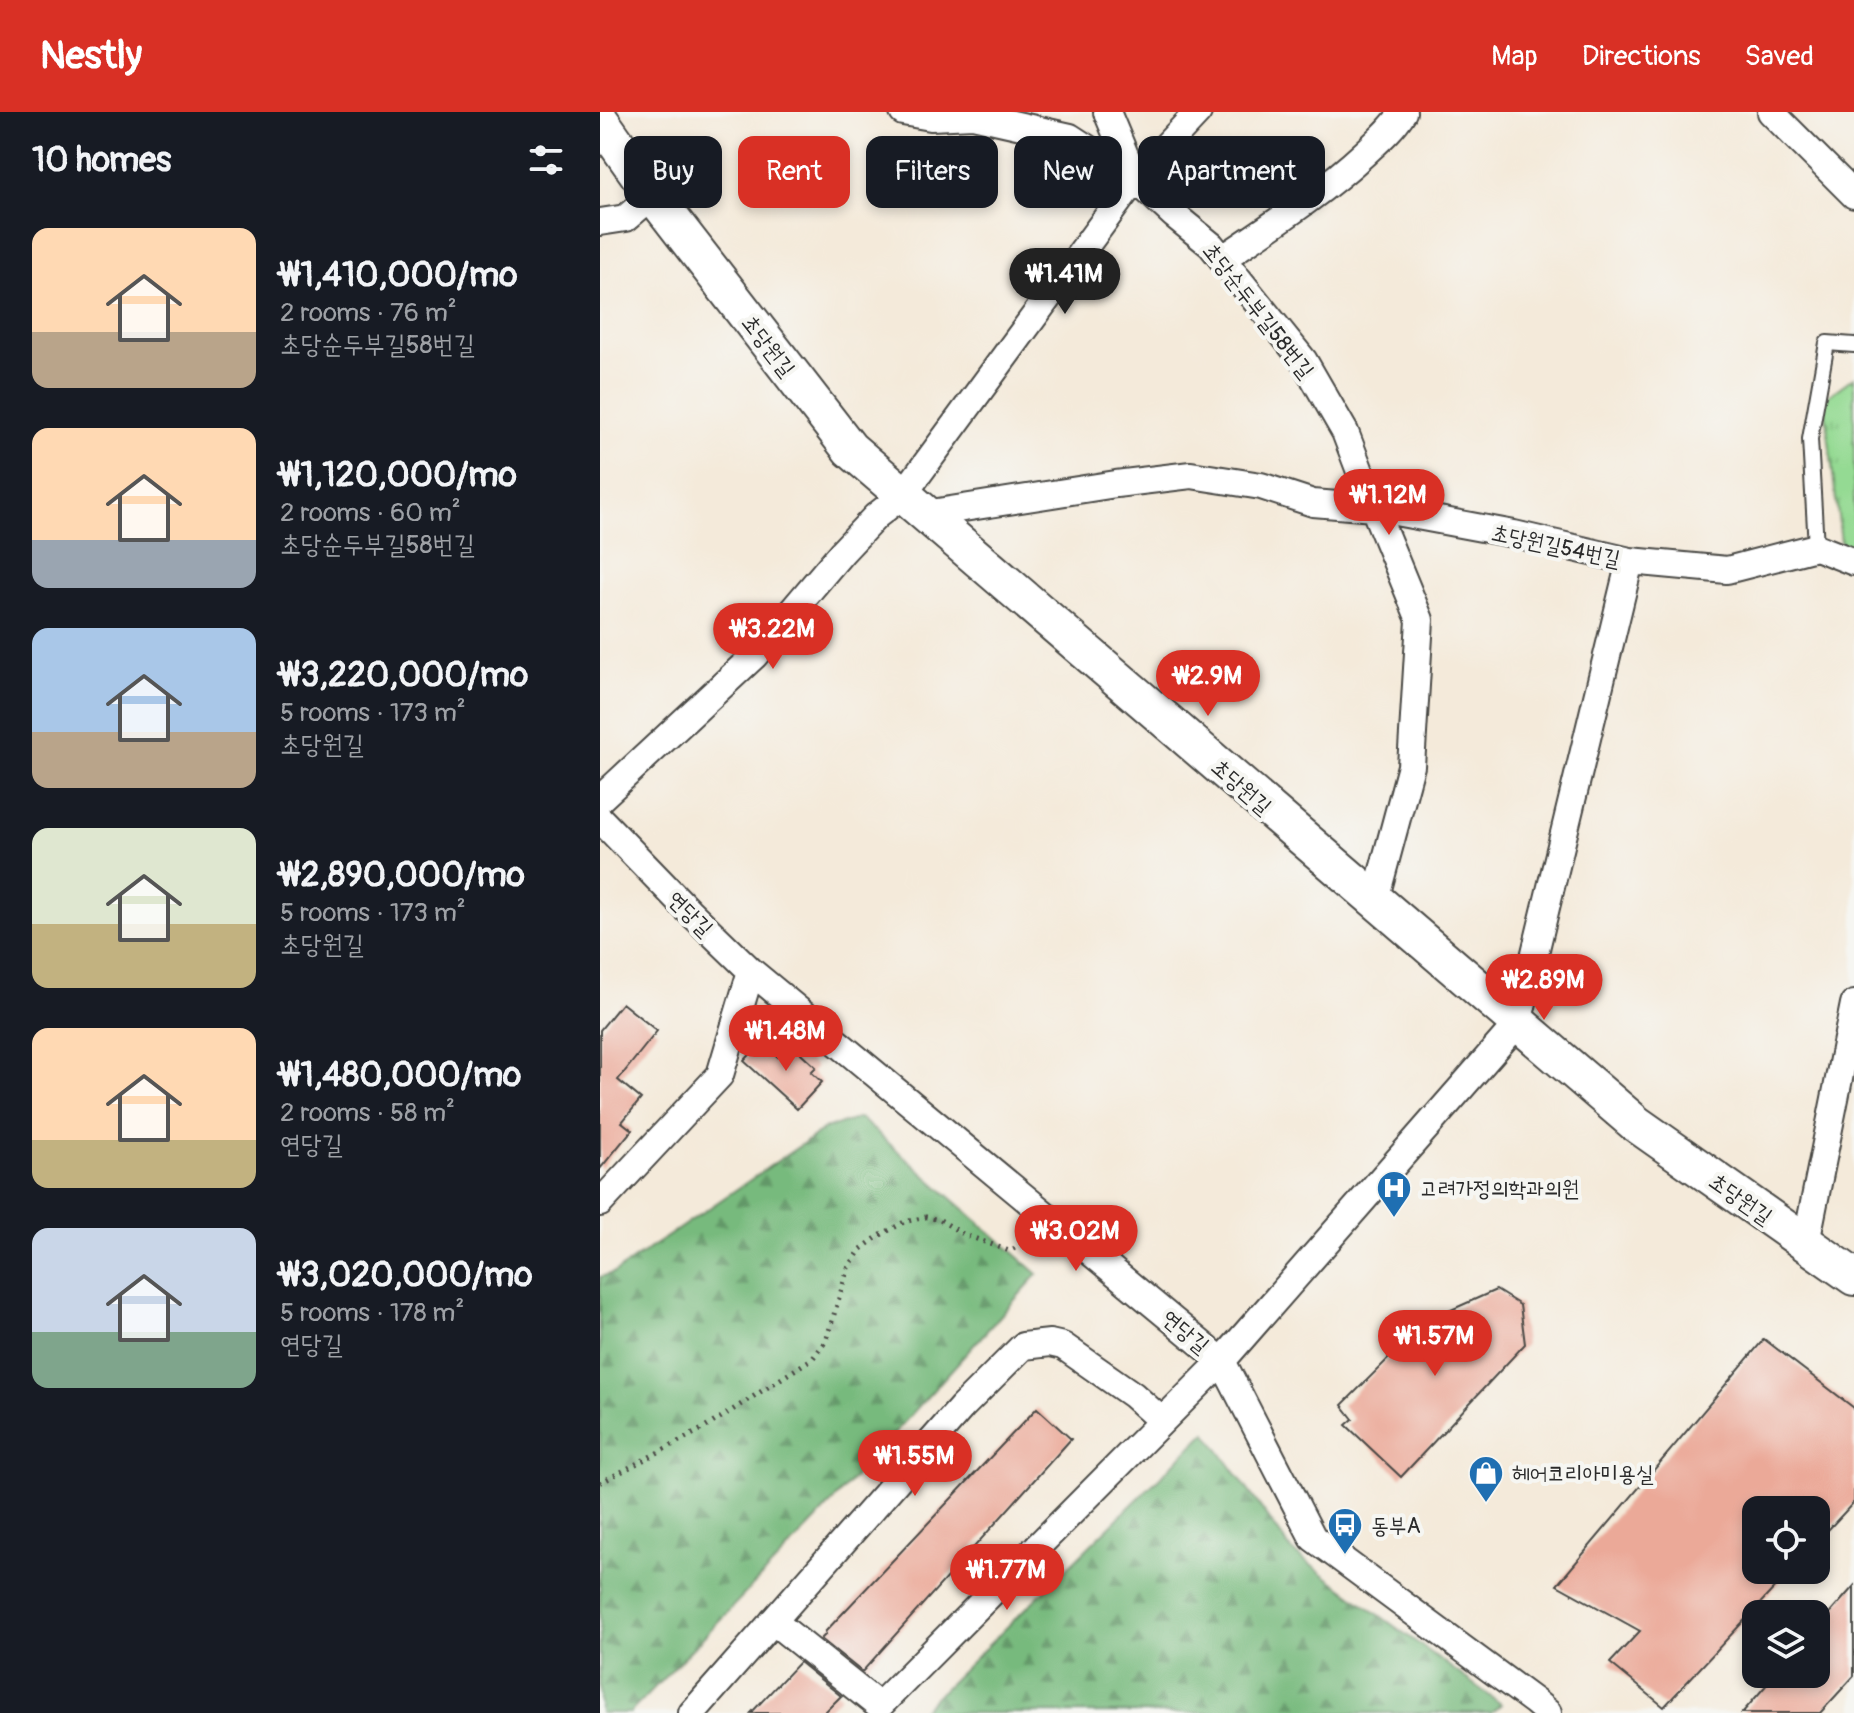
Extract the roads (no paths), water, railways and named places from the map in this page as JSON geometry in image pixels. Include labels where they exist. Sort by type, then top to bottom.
[{"type":"street","points":[[903,112],[931,117],[985,115],[1070,137],[1135,179]]},
{"type":"street","name":"초당순두부길58번길","points":[[1107,112],[1135,179],[1211,245],[1304,361],[1345,432],[1420,620],[1411,766],[1375,900]]},
{"type":"street","points":[[600,799],[754,656],[876,516],[914,504],[1135,179],[1198,112]]},
{"type":"street","points":[[1222,259],[1341,175],[1394,126],[1403,112]]},
{"type":"street","points":[[1771,112],[1854,195]]},
{"type":"street","name":"초당원길","points":[[600,120],[624,154]]},
{"type":"street","points":[[600,222],[626,218],[638,208]]},
{"type":"street","name":"초당원길","points":[[663,208],[850,449],[1635,1123],[1854,1277]]},
{"type":"street","name":"초당원길54번길","points":[[914,504],[1191,475],[1261,486],[1313,503],[1374,508],[1514,534],[1630,561],[1727,570],[1816,547]]},
{"type":"street","points":[[1816,547],[1854,562]]},
{"type":"street","points":[[773,1621],[876,1710],[1222,1361],[1518,1023],[1630,561]]},
{"type":"street","name":"연당길","points":[[600,819],[751,971],[1222,1361],[1313,1538],[1536,1709]]},
{"type":"street","points":[[600,1203],[720,1075],[751,971]]},
{"type":"street","points":[[1806,1243],[1854,1004]]},
{"type":"street","points":[[692,1713],[962,1407],[1023,1346],[1050,1343],[1063,1346],[1133,1395],[1162,1421]]},
{"type":"lane","points":[[1816,547],[1810,439],[1827,343],[1854,345]]},
{"type":"place","name":"고려가정의학과의원","points":[[1394,1219]]},
{"type":"place","name":"헤어코리아미용실","points":[[1486,1504]]},
{"type":"place","name":"동부A","points":[[1345,1556]]}]
